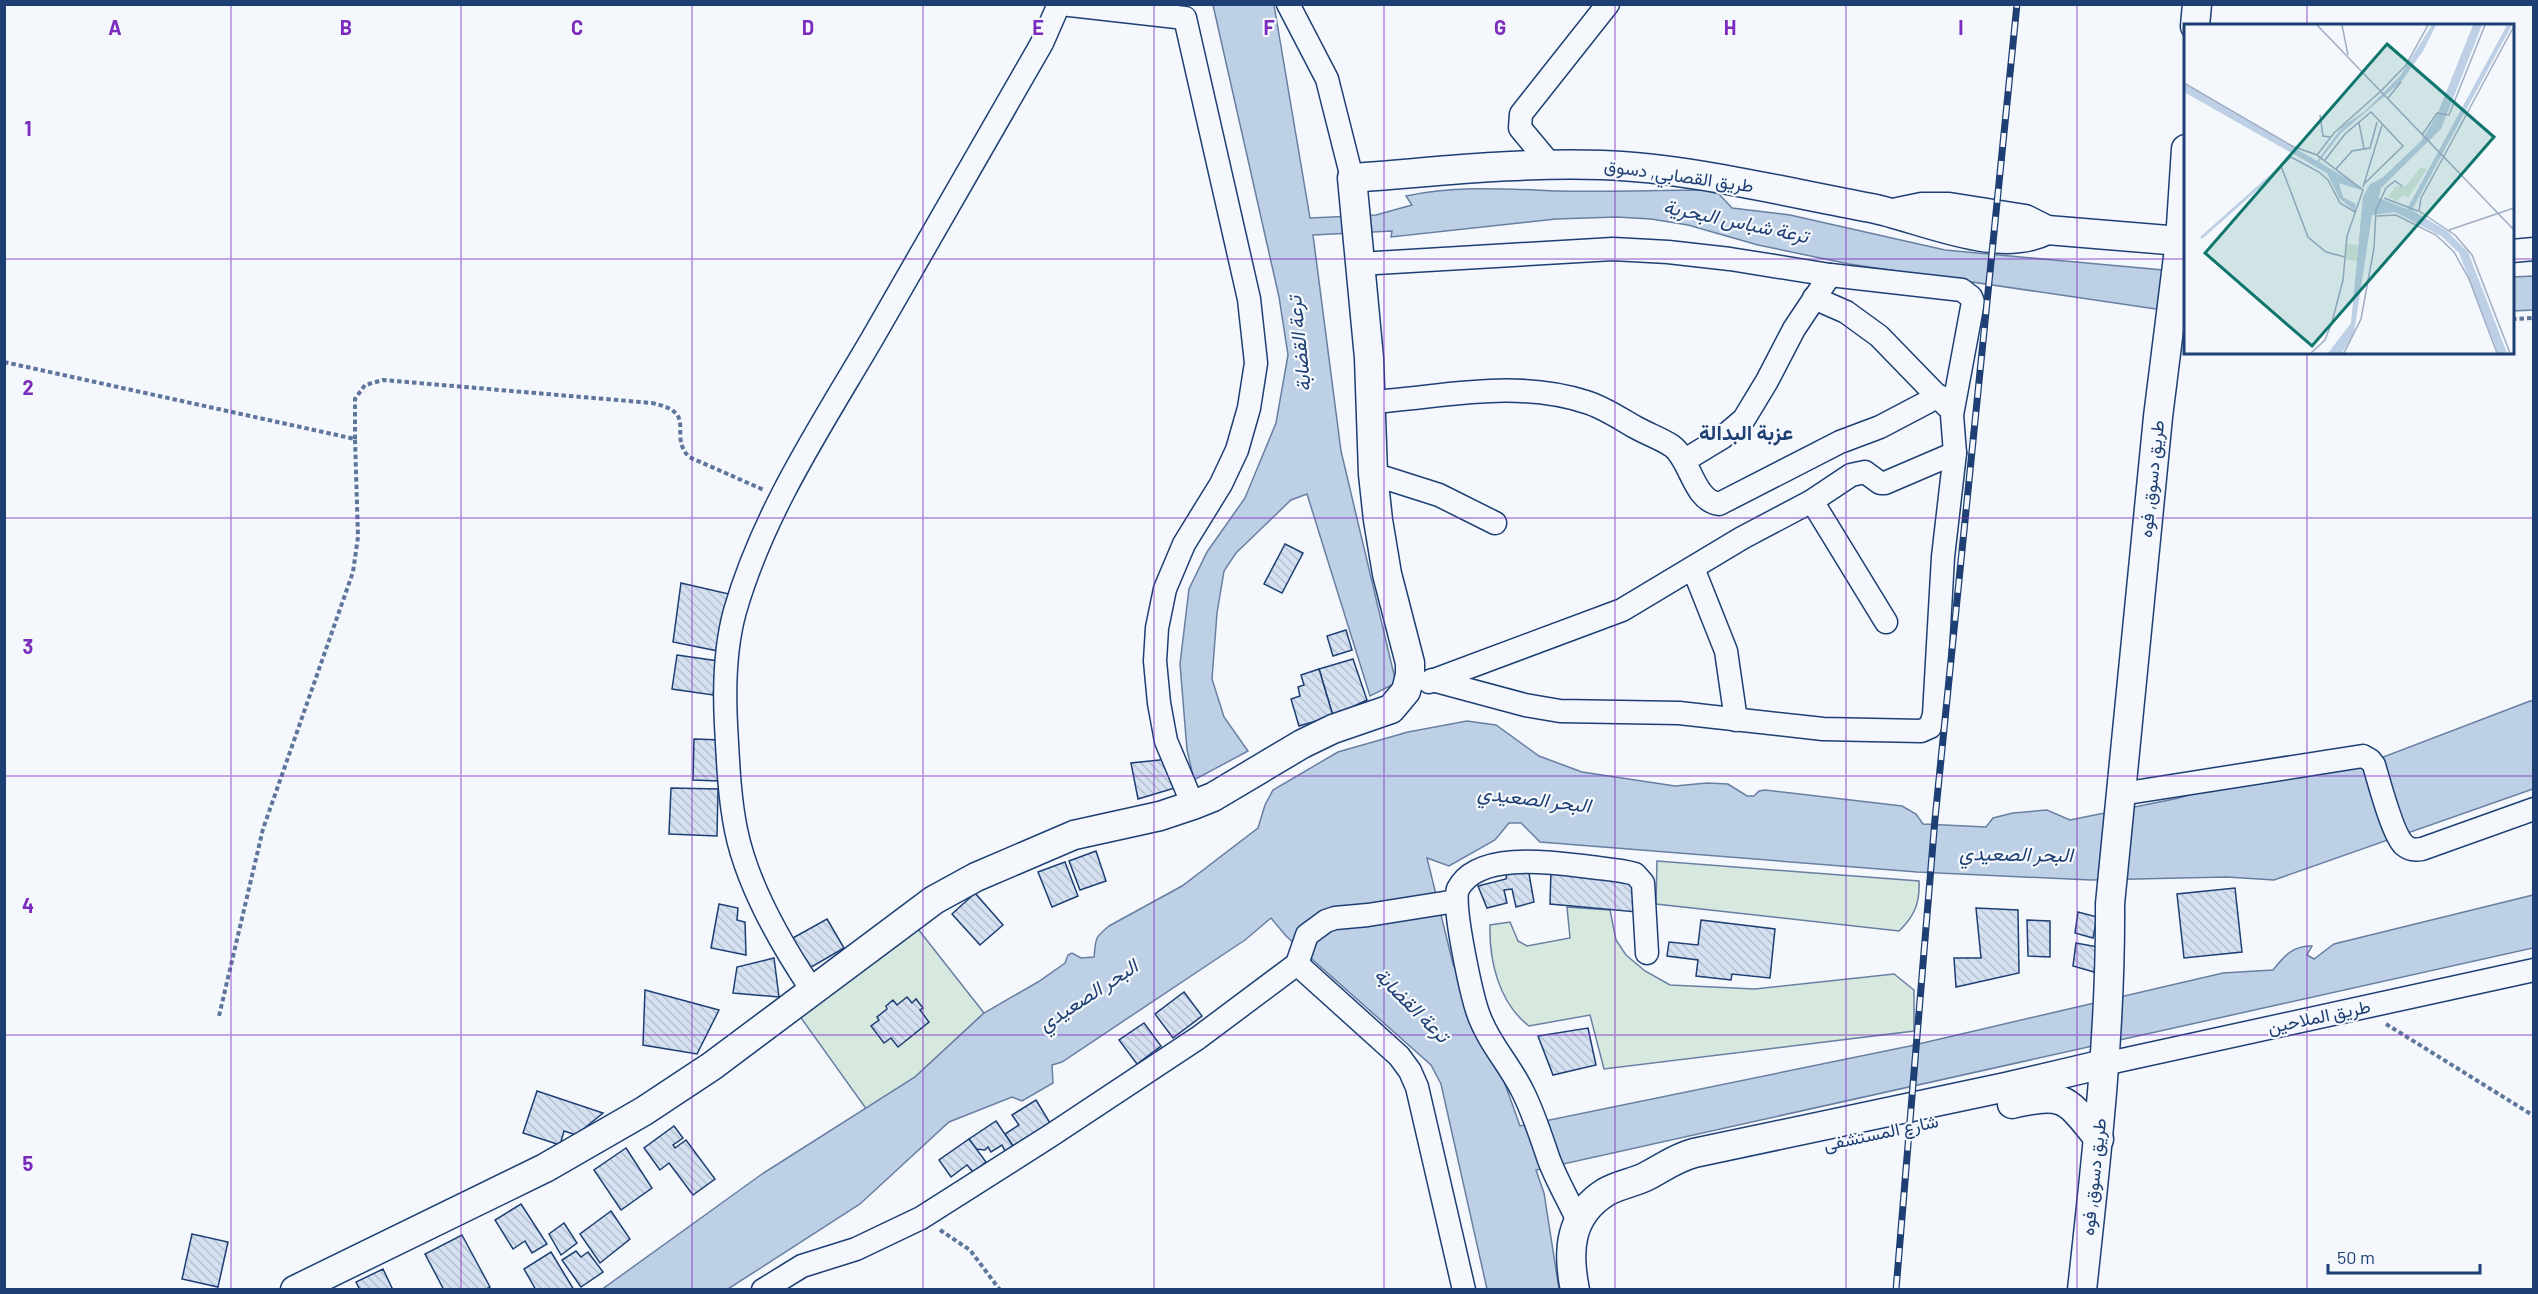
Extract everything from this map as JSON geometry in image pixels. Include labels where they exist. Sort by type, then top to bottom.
[{"type":"main road","points":[[2195,24],[2197,4]]},
{"type":"main road","name":"طريق القصابي, دسوق","points":[[1352,178],[1550,164],[1603,165],[1656,170],[1896,213],[1932,226],[1993,237],[2023,239],[2047,230],[2182,241]]},
{"type":"main road","points":[[295,1290],[487,1197],[590,1143],[712,1066],[934,900],[975,877],[1074,835],[1160,816],[1203,801],[1302,744],[1374,715],[1397,703],[1406,691],[1410,663],[1387,574],[1378,520],[1373,474],[1372,402],[1352,178]]},
{"type":"main road","name":"طريق دسوق, فوه","points":[[2082,1290],[2099,1139],[2110,981],[2110,904],[2158,417],[2178,329],[2176,268],[2182,241],[2184,195]]},
{"type":"main road","name":"شارع المستشفى","points":[[1575,1290],[1569,1262],[1571,1241],[1578,1221],[1590,1205],[1606,1192],[1646,1177],[1690,1174],[2008,1096],[2104,1064]]},
{"type":"main road","name":"شارع المستشفى","points":[[2008,1096],[2061,1100],[2070,1105],[2099,1139]]},
{"type":"street","points":[[812,990],[788,954],[748,869],[736,832],[727,740],[727,657],[734,614],[756,552],[782,497],[824,419],[1042,43],[1060,4],[1185,18],[1250,299],[1257,363],[1249,408],[1237,450],[1221,484],[1180,553],[1165,589],[1157,628],[1155,661],[1166,741],[1203,801]]},
{"type":"street","points":[[1288,4],[1327,79],[1352,178]]},
{"type":"street","points":[[1550,164],[1520,128],[1521,114],[1608,4]]},
{"type":"street","points":[[1357,242],[1668,252],[1830,275],[1962,290],[1971,297],[1973,302],[1952,415],[1955,453],[1943,557],[1934,715],[1930,727],[1920,731],[1823,729],[1679,713],[1560,711],[1525,705],[1432,680]]},
{"type":"street","points":[[2514,251],[2534,249]]},
{"type":"street","points":[[1684,460],[1723,437],[1744,419],[1814,298],[1830,275]]},
{"type":"street","points":[[1814,298],[1846,312],[1870,328],[1939,396],[1952,415]]},
{"type":"street","points":[[1372,402],[1483,390],[1536,390],[1588,402],[1662,440],[1678,451],[1703,496],[1719,504],[1840,442],[1880,427],[1939,396]]},
{"type":"street","points":[[1406,691],[1622,610],[1812,501],[1851,475],[1865,472],[1880,483],[1885,483],[1955,453]]},
{"type":"street","points":[[1373,474],[1439,495],[1495,523]]},
{"type":"street","points":[[1812,501],[1886,622]]},
{"type":"street","points":[[1693,568],[1726,651],[1736,720]]},
{"type":"street","points":[[2120,801],[2356,756],[2370,760],[2374,765],[2398,836],[2407,848],[2422,849],[2534,809]]},
{"type":"street","points":[[1578,1221],[1550,1160],[1540,1129],[1516,1079],[1490,1038],[1478,1013],[1456,901],[1458,889],[1476,872],[1503,862],[1539,861],[1628,872],[1640,878],[1643,883],[1647,953]]},
{"type":"street","points":[[763,1290],[802,1266],[856,1249],[921,1218],[1198,1038],[1297,964],[1307,935],[1326,921],[1456,901]]},
{"type":"street","points":[[1297,964],[1399,1056],[1410,1071],[1417,1088],[1464,1290]]},
{"type":"street","name":"طريق الملاحين","points":[[2104,1064],[2534,970]]},
{"type":"path","points":[[2514,319],[2534,318]]},
{"type":"path","points":[[4,362],[354,438]]},
{"type":"path","points":[[219,1016],[263,830],[353,572],[358,537],[354,438],[355,399],[365,385],[377,381],[464,386],[652,403],[675,411],[679,418],[682,448],[689,457],[782,497]]},
{"type":"path","points":[[2360,1008],[2534,1116]]},
{"type":"path","points":[[921,1218],[970,1250],[1000,1290]]},
{"type":"shaded area","points":[[1657,861],[1919,881],[1919,896],[1913,914],[1899,931],[1656,904]]},
{"type":"shaded area","points":[[1567,907],[1610,910],[1616,940],[1626,955],[1645,971],[1670,985],[1755,989],[1894,974],[1914,990],[1914,1031],[1604,1069],[1590,1015],[1529,1026],[1510,1006],[1494,967],[1490,925],[1510,922],[1518,941],[1527,946],[1570,938]]},
{"type":"shaded area","points":[[918,929],[984,1013],[915,1077],[867,1110],[799,1015]]},
{"type":"water","points":[[1213,5],[1274,5],[1310,218],[1376,215],[1412,205],[1406,196],[1444,190],[1710,190],[1719,194],[1732,208],[1790,215],[1945,250],[2184,272],[2184,310],[2156,309],[1849,264],[1758,245],[1688,225],[1651,219],[1616,217],[1556,219],[1391,237],[1392,231],[1313,235],[1341,451],[1396,683],[1370,696],[1307,494],[1291,500],[1236,553],[1224,571],[1217,613],[1212,679],[1224,717],[1248,751],[1194,780],[1187,750],[1180,664],[1189,589],[1207,552],[1245,498],[1276,423],[1288,355],[1279,297]]},
{"type":"water","points":[[2533,276],[2533,310],[2514,311],[2514,277]]},
{"type":"water","points":[[2533,701],[2533,789],[2274,880],[2227,877],[2091,880],[1917,872],[1540,842],[1521,823],[1509,823],[1495,840],[1449,866],[1427,858],[1453,964],[1500,1070],[1520,1126],[1910,1046],[2223,973],[2273,970],[2285,956],[2300,947],[2312,946],[2307,955],[2314,959],[2334,944],[2533,895],[2533,948],[1536,1170],[1544,1193],[1559,1289],[1487,1289],[1441,1084],[1431,1065],[1286,936],[1271,918],[1245,940],[1062,1062],[1052,1065],[1053,1083],[1022,1101],[1012,1097],[949,1122],[860,1204],[728,1289],[601,1290],[762,1174],[915,1077],[984,1013],[1038,982],[1065,963],[1068,955],[1072,953],[1081,958],[1094,957],[1098,936],[1104,930],[1182,886],[1258,828],[1265,805],[1273,790],[1338,752],[1408,732],[1467,721],[1496,725],[1539,756],[1582,772],[1675,786],[1728,784],[1747,796],[1754,796],[1759,791],[1765,790],[1902,806],[1916,814],[1923,824],[1986,827],[1993,818],[2013,813],[2047,810],[2070,820],[2179,798],[2249,777],[2352,769]]},
{"type":"building","points":[[1285,544],[1303,553],[1282,593],[1264,584]]},
{"type":"building","points":[[681,583],[729,594],[723,652],[673,642]]},
{"type":"building","points":[[1346,630],[1352,650],[1333,656],[1327,636]]},
{"type":"building","points":[[677,655],[718,661],[713,695],[672,689]]},
{"type":"building","points":[[1353,659],[1367,700],[1333,716],[1319,669]]},
{"type":"building","points":[[1319,669],[1333,716],[1299,726],[1291,699],[1300,696],[1298,687],[1304,685],[1301,675]]},
{"type":"building","points":[[694,739],[721,740],[719,781],[693,780]]},
{"type":"building","points":[[1169,759],[1178,787],[1138,799],[1131,763]]},
{"type":"building","points":[[671,788],[718,789],[717,836],[669,834]]},
{"type":"building","points":[[1096,851],[1106,881],[1080,890],[1069,861]]},
{"type":"building","points":[[1065,862],[1078,896],[1052,907],[1038,872]]},
{"type":"building","points":[[1528,868],[1534,902],[1516,907],[1512,889],[1504,890],[1507,903],[1487,908],[1478,886],[1506,879],[1507,871]]},
{"type":"building","points":[[1551,870],[1637,881],[1637,912],[1550,904]]},
{"type":"building","points":[[2235,888],[2242,952],[2184,958],[2177,894]]},
{"type":"building","points":[[975,893],[1003,925],[980,945],[952,914]]},
{"type":"building","points":[[719,904],[738,908],[737,920],[745,922],[746,955],[711,948]]},
{"type":"building","points":[[1976,908],[2018,910],[2019,973],[1956,987],[1954,958],[1981,958]]},
{"type":"building","points":[[2078,912],[2097,917],[2093,938],[2075,933]]},
{"type":"building","points":[[827,919],[844,948],[808,969],[791,939]]},
{"type":"building","points":[[1701,920],[1775,929],[1770,978],[1732,974],[1731,980],[1696,976],[1698,960],[1667,956],[1669,942],[1698,945]]},
{"type":"building","points":[[2027,920],[2050,921],[2050,957],[2028,956]]},
{"type":"building","points":[[2076,943],[2098,947],[2094,972],[2073,966]]},
{"type":"building","points":[[774,958],[779,997],[733,993],[737,967]]},
{"type":"building","points":[[645,990],[719,1010],[697,1054],[643,1045]]},
{"type":"building","points":[[1184,992],[1202,1016],[1173,1038],[1155,1014]]},
{"type":"building","points":[[907,997],[912,1003],[916,999],[923,1008],[920,1010],[929,1022],[898,1047],[891,1038],[884,1043],[871,1026],[879,1020],[877,1017],[893,1000],[897,1005]]},
{"type":"building","points":[[1144,1023],[1161,1046],[1137,1064],[1119,1040]]},
{"type":"building","points":[[1588,1028],[1596,1065],[1553,1075],[1538,1036]]},
{"type":"building","points":[[537,1091],[603,1113],[576,1135],[564,1131],[560,1145],[523,1133]]},
{"type":"building","points":[[1036,1100],[1050,1123],[1013,1146],[1005,1134],[1019,1125],[1012,1115]]},
{"type":"building","points":[[996,1121],[1013,1146],[1005,1151],[1002,1145],[991,1152],[988,1147],[985,1150],[976,1149],[969,1139]]},
{"type":"building","points":[[674,1126],[683,1138],[673,1145],[675,1148],[686,1140],[715,1179],[693,1195],[669,1163],[660,1170],[644,1148]]},
{"type":"building","points":[[969,1139],[986,1162],[973,1172],[967,1165],[951,1177],[939,1160]]},
{"type":"building","points":[[626,1148],[652,1188],[621,1210],[594,1170]]},
{"type":"building","points":[[521,1204],[547,1244],[532,1253],[525,1241],[513,1249],[495,1220]]},
{"type":"building","points":[[611,1211],[630,1239],[600,1263],[580,1234]]},
{"type":"building","points":[[564,1223],[577,1243],[561,1255],[549,1234]]},
{"type":"building","points":[[192,1234],[228,1242],[218,1287],[182,1279]]},
{"type":"building","points":[[462,1235],[490,1287],[485,1290],[444,1290],[425,1254]]},
{"type":"building","points":[[576,1251],[581,1257],[588,1252],[603,1272],[581,1287],[562,1260]]},
{"type":"building","points":[[551,1252],[574,1290],[536,1290],[524,1269]]},
{"type":"building","points":[[383,1269],[393,1290],[360,1290],[356,1282]]},
{"type":"railway","points":[[1896,1290],[1935,819],[2017,4]]},
{"type":"district","name":"عزبة البدالة","points":[[1746,433]]},
{"type":"water label","name":"ترعة شباس البحرية","points":[[1736,221]]},
{"type":"water label","name":"ترعة القضابة","points":[[1299,344]]},
{"type":"water label","name":"البحر الصعيدي","points":[[1534,799]]},
{"type":"water label","name":"البحر الصعيدي","points":[[2016,854]]},
{"type":"water label","name":"البحر الصعيدي","points":[[1088,995]]},
{"type":"water label","name":"ترعة القضابة","points":[[1412,1005]]}]
